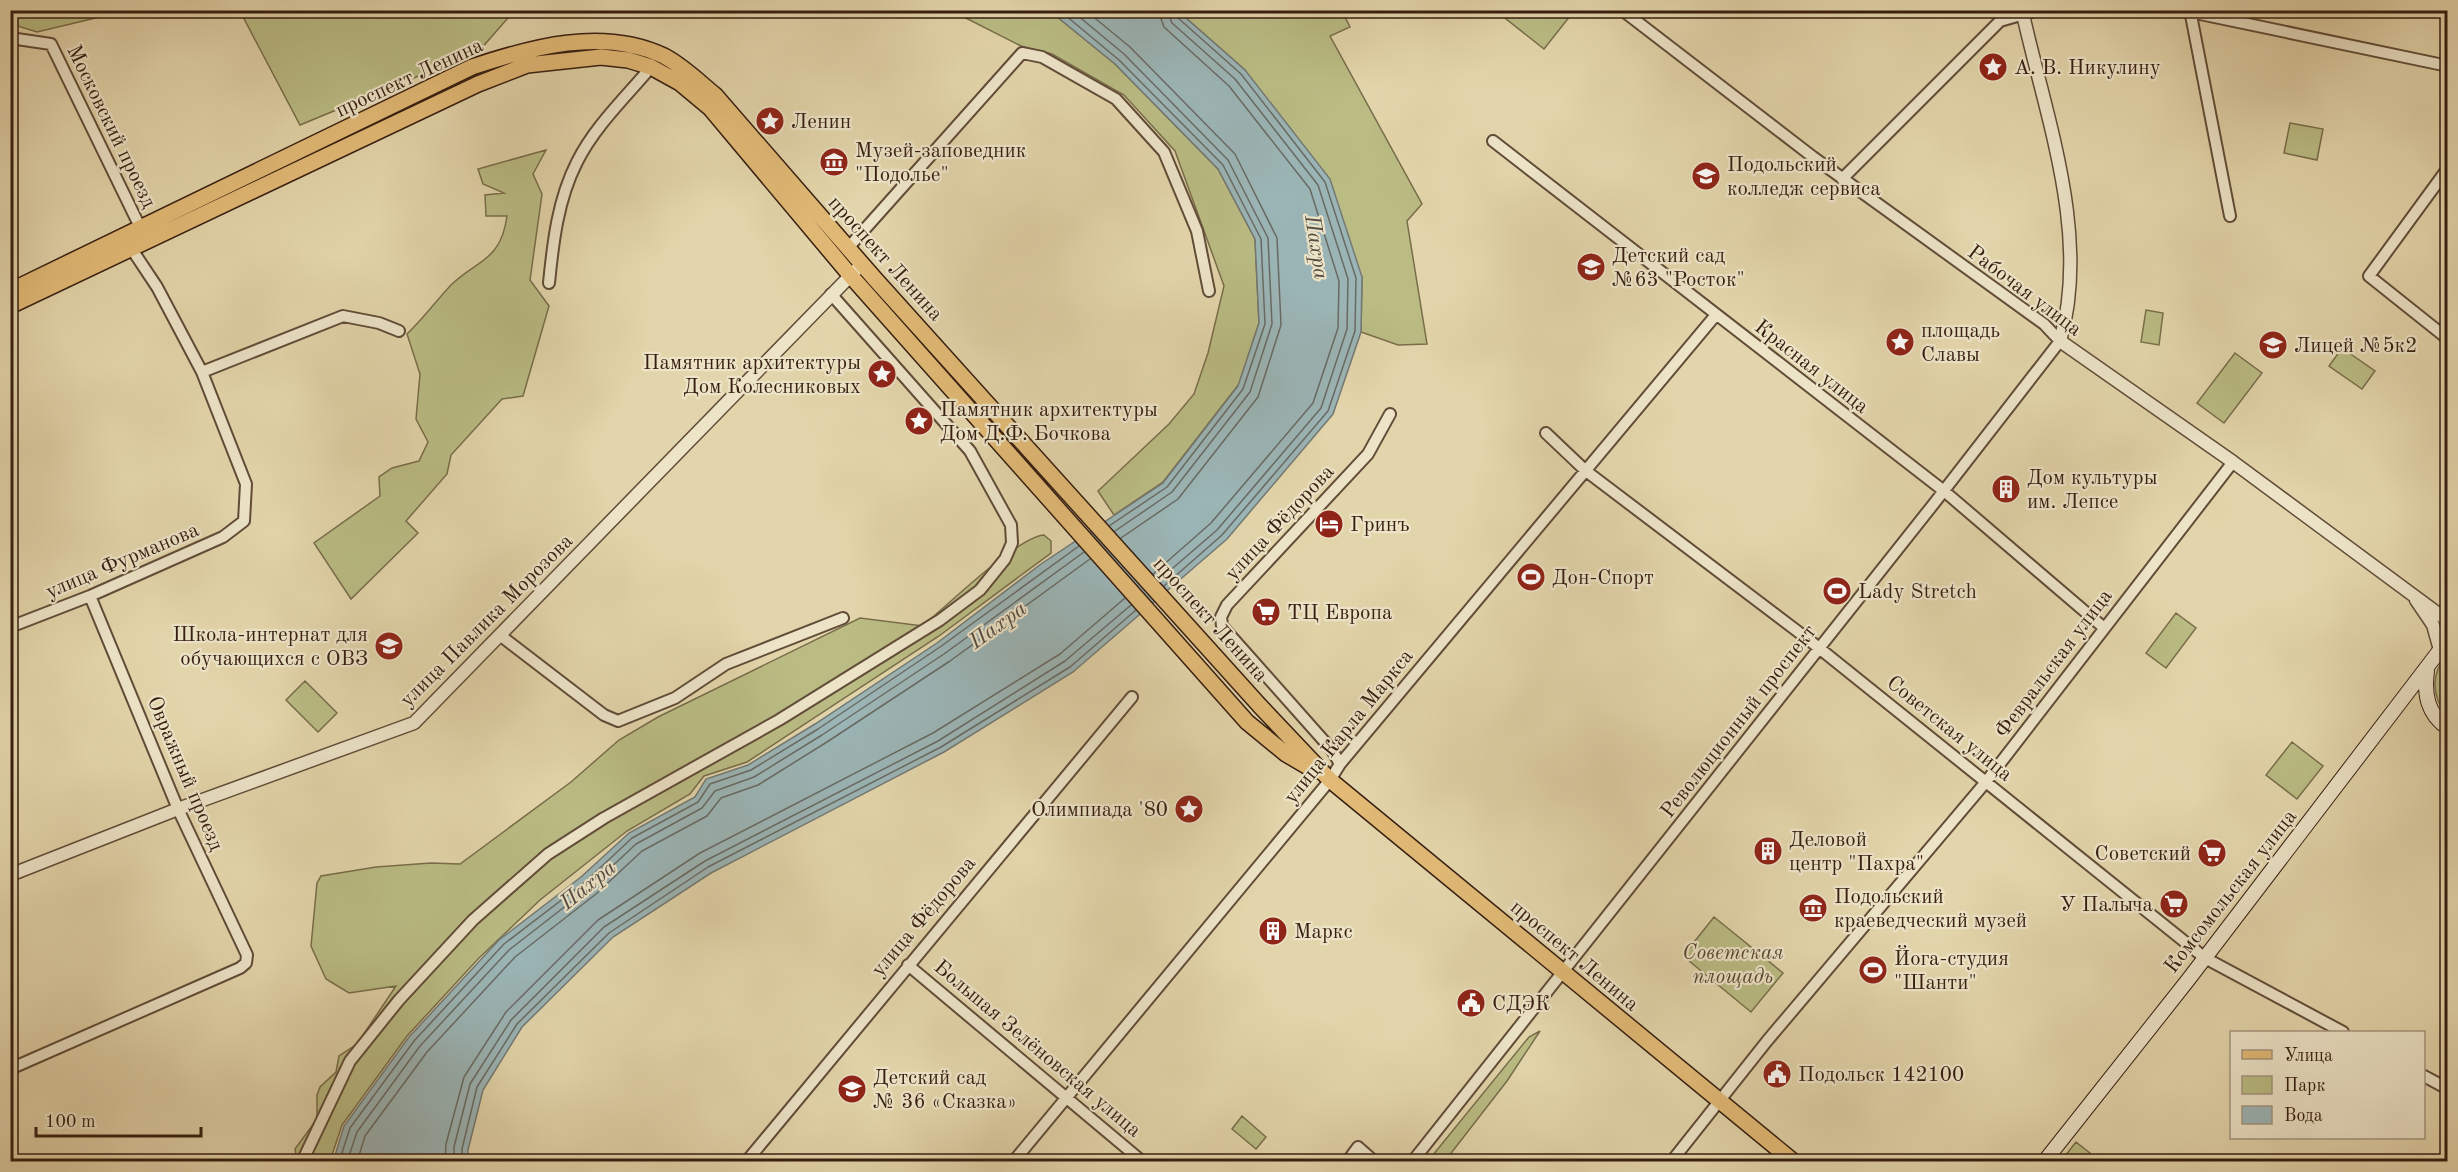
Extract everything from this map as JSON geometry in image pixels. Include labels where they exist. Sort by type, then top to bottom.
[{"type":"main road","name":"проспект Ленина","points":[[10,291],[141,230],[472,67],[533,48],[565,43],[606,43],[635,47],[663,56],[715,95],[848,248],[856,270],[985,399],[1260,706],[1330,780],[1794,1161]]},
{"type":"main road","name":"проспект Ленина","points":[[10,306],[478,84],[527,65],[601,57],[628,60],[651,67],[680,83],[710,108],[856,270],[967,405],[1247,722],[1286,754],[1330,780]]},
{"type":"main road","name":"Комсомольская улица","points":[[2044,1161],[2205,958],[2444,647]]},
{"type":"main road","points":[[2428,669],[2425,690],[2431,711],[2448,728]]},
{"type":"street","name":"Рабочая улица","points":[[1622,10],[1842,178],[2044,324],[2060,341],[2233,462],[2448,621]]},
{"type":"street","points":[[1842,178],[2000,21],[2038,10]]},
{"type":"street","points":[[2230,216],[2188,11],[2448,66]]},
{"type":"street","name":"Революционный проспект","points":[[1412,1161],[1820,649],[2060,341],[2068,302],[2069,223],[2022,13]]},
{"type":"street","name":"Московский проезд","points":[[10,38],[51,44],[141,230]]},
{"type":"street","points":[[848,248],[1022,53],[1042,57],[1116,99],[1164,152],[1197,231],[1209,291]]},
{"type":"street","points":[[549,283],[553,243],[564,193],[577,161],[600,126],[651,67]]},
{"type":"street","name":"Красная улица","points":[[1493,141],[1715,316],[1944,491],[2103,627]]},
{"type":"street","points":[[2448,168],[2369,276],[2448,339]]},
{"type":"street","points":[[131,248],[157,287],[202,372],[343,316],[379,323],[399,331]]},
{"type":"street","name":"улица Павлика Морозова","points":[[10,875],[178,809],[414,723],[856,270]]},
{"type":"street","points":[[302,1161],[350,1061],[399,1000],[472,920],[548,854],[604,818],[779,720],[940,620],[980,590],[1005,559],[1012,543],[1011,525],[970,451],[831,294]]},
{"type":"street","name":"улица Карла Маркса","points":[[1013,1161],[1330,780],[1340,764],[1715,316]]},
{"type":"street","name":"улица Фурманова","points":[[10,627],[90,596],[223,537],[244,521],[246,484],[202,372]]},
{"type":"street","name":"улица Фёдорова","points":[[1340,764],[1332,750],[1222,626],[1221,617],[1227,606],[1368,454],[1390,414]]},
{"type":"street","name":"Советская улица","points":[[1546,433],[1586,471],[1820,649],[2205,958],[2341,1031]]},
{"type":"street","name":"Февральская улица","points":[[1671,1161],[1767,1041],[1985,783],[2103,627],[2233,462]]},
{"type":"street","name":"Рабочая улица","points":[[2411,592],[2444,647]]},
{"type":"street","name":"Овражный проезд","points":[[11,1068],[240,968],[246,963],[248,955],[178,809],[90,596]]},
{"type":"street","points":[[501,636],[604,715],[618,721],[675,698],[726,664],[843,618]]},
{"type":"street","name":"улица Фёдорова","points":[[746,1161],[1132,697]]},
{"type":"street","name":"Большая Зелёновская улица","points":[[908,965],[1143,1161]]},
{"type":"street","points":[[2425,1077],[2448,1089]]},
{"type":"street","points":[[1347,1161],[1358,1148],[1375,1161]]},
{"type":"green space","points":[[10,11],[125,11],[37,32],[11,24]]},
{"type":"green space","points":[[237,11],[514,11],[479,51],[300,125],[242,15]]},
{"type":"green space","points":[[952,11],[1050,11],[1115,64],[1218,169],[1255,239],[1259,323],[1239,384],[1163,482],[1114,515],[1098,491],[1169,424],[1194,394],[1208,353],[1224,286],[1175,151],[1124,95],[1052,54],[1021,46]]},
{"type":"green space","points":[[1178,11],[1342,11],[1350,27],[1330,36],[1422,204],[1407,221],[1427,344],[1398,345],[1361,332],[1362,277],[1245,70]]},
{"type":"green space","points":[[1496,11],[1574,11],[1544,49]]},
{"type":"green space","points":[[2290,123],[2323,129],[2317,160],[2284,153]]},
{"type":"green space","points":[[546,150],[533,174],[542,194],[530,280],[549,306],[523,396],[502,399],[451,455],[447,474],[406,521],[418,533],[351,599],[314,543],[380,496],[379,477],[392,468],[419,461],[428,442],[416,419],[420,374],[407,334],[451,285],[494,251],[504,231],[507,216],[486,216],[485,195],[504,193],[483,184],[478,169]]},
{"type":"green space","points":[[2146,310],[2163,313],[2159,345],[2141,342]]},
{"type":"green space","points":[[2342,348],[2375,371],[2362,389],[2329,366]]},
{"type":"green space","points":[[2235,353],[2262,373],[2224,423],[2197,403]]},
{"type":"green space","points":[[1044,535],[1051,541],[1051,553],[939,636],[747,762],[704,776],[690,794],[627,831],[540,900],[478,959],[407,1036],[342,1125],[330,1161],[297,1161],[295,1149],[317,1119],[317,1095],[320,1087],[336,1072],[339,1056],[357,1044],[396,986],[349,993],[326,979],[311,946],[317,883],[321,876],[376,867],[431,863],[460,864],[571,782],[619,740],[658,717],[860,618],[923,626],[1001,559],[1033,538]]},
{"type":"green space","points":[[2176,613],[2196,628],[2166,668],[2146,653]]},
{"type":"green space","points":[[2447,656],[2447,715],[2438,701],[2435,686],[2438,670]]},
{"type":"green space","points":[[305,681],[337,713],[318,732],[286,700]]},
{"type":"green space","points":[[2292,742],[2323,766],[2297,799],[2266,775]]},
{"type":"green space","name":"Советская площадь","points":[[1714,917],[1783,973],[1751,1012],[1683,956]]},
{"type":"green space","points":[[1540,1031],[1507,1081],[1445,1161],[1428,1161],[1529,1037]]},
{"type":"green space","points":[[1242,1116],[1266,1137],[1256,1149],[1232,1129]]},
{"type":"green space","points":[[2076,1142],[2100,1161],[2061,1161]]},
{"type":"water","name":"Пахра","points":[[1050,11],[1178,11],[1245,70],[1330,179],[1362,277],[1361,332],[1333,414],[1227,539],[1073,672],[944,752],[711,873],[613,937],[522,1027],[483,1090],[468,1150],[468,1161],[333,1162],[344,1126],[409,1037],[499,940],[581,877],[629,833],[695,797],[706,779],[748,765],[815,724],[937,643],[1041,564],[1163,483],[1238,386],[1259,323],[1255,239],[1218,169],[1115,64]]},
{"type":"place","name":"А. В. Никулину","points":[[1993,67]]},
{"type":"place","name":"Ленин","points":[[770,121]]},
{"type":"place","name":"Музей-заповедник \"Подолье\"","points":[[834,162]]},
{"type":"place","name":"Подольский колледж сервиса","points":[[1706,176]]},
{"type":"place","name":"Детский сад №63 \"Росток\"","points":[[1591,267]]},
{"type":"place","name":"площадь Славы","points":[[1900,342]]},
{"type":"place","name":"Лицей №5к2","points":[[2273,345]]},
{"type":"place","name":"Памятник архитектуры Дом Колесниковых","points":[[882,374]]},
{"type":"place","name":"Памятник архитектуры Дом Д.Ф. Бочкова","points":[[919,421]]},
{"type":"place","name":"Дом культуры им. Лепсе","points":[[2006,489]]},
{"type":"place","name":"Гринъ","points":[[1329,524]]},
{"type":"place","name":"Дон-Спорт","points":[[1531,577]]},
{"type":"place","name":"Lady Stretch","points":[[1837,591]]},
{"type":"place","name":"ТЦ Европа","points":[[1266,612]]},
{"type":"place","name":"Школа-интернат для обучающихся с ОВЗ","points":[[389,646]]},
{"type":"place","name":"Олимпиада '80","points":[[1189,809]]},
{"type":"place","name":"Деловой центр \"Пахра\"","points":[[1768,851]]},
{"type":"place","name":"Советский","points":[[2212,853]]},
{"type":"place","name":"У Палыча","points":[[2174,904]]},
{"type":"place","name":"Подольский краеведческий музей","points":[[1813,908]]},
{"type":"place","name":"Маркс","points":[[1273,931]]},
{"type":"place","name":"Йога-студия \"Шанти\"","points":[[1873,970]]},
{"type":"place","name":"СДЭК","points":[[1471,1003]]},
{"type":"place","name":"Подольск 142100","points":[[1777,1074]]},
{"type":"place","name":"Детский сад № 36 «Сказка»","points":[[852,1089]]}]
